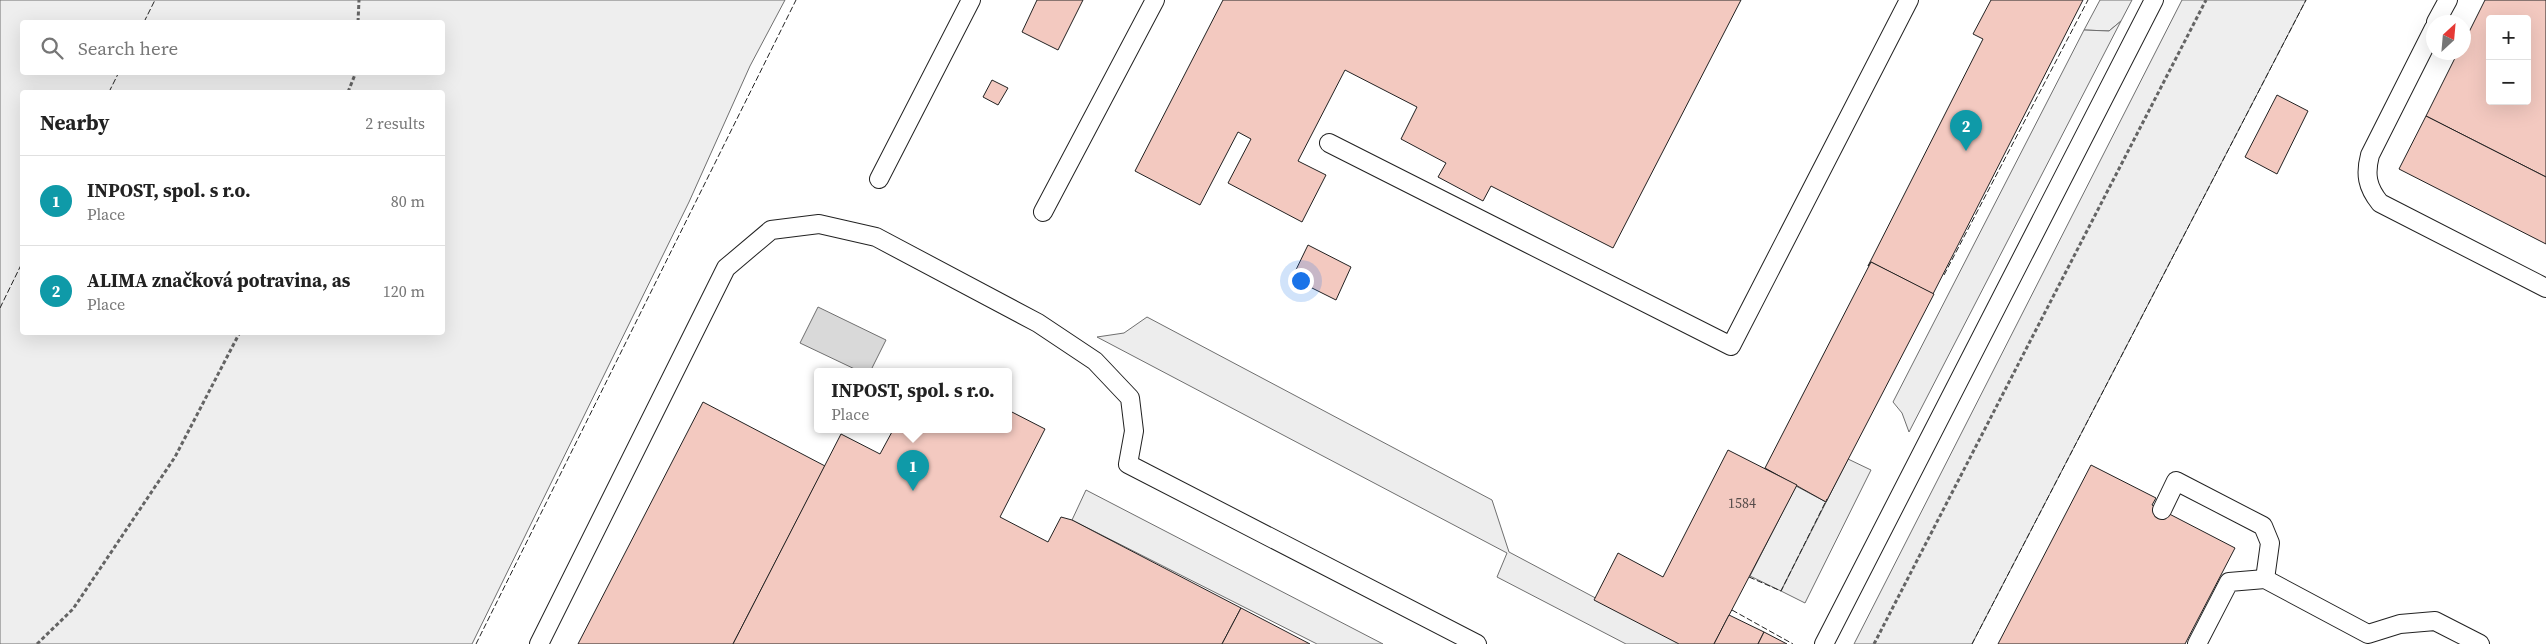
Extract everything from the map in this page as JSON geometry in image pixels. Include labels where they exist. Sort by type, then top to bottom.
[{"type":"lane","points":[[879,179],[971,0]]},
{"type":"lane","points":[[1044,212],[1156,0]]},
{"type":"lane","points":[[1329,143],[1731,346],[1909,0]]},
{"type":"lane","points":[[1824,644],[2154,0]]},
{"type":"lane","points":[[2440,15],[2448,0]]},
{"type":"lane","points":[[2426,44],[2370,154],[2366,168],[2367,181],[2371,192],[2380,203],[2546,288]]},
{"type":"lane","points":[[539,644],[726,268],[771,230],[819,224],[876,237],[1038,322],[1095,360],[1130,398],[1134,431],[1128,464],[1477,644]]},
{"type":"lane","points":[[2162,510],[2176,481],[2263,526],[2270,543],[2265,579]]},
{"type":"lane","points":[[2197,644],[2229,582],[2265,579],[2365,639],[2400,624],[2436,621],[2480,644]]},
{"type":"path","points":[[358,0],[358,20]]},
{"type":"path","points":[[1874,644],[2206,0]]},
{"type":"path","points":[[349,90],[355,75]]},
{"type":"path","points":[[37,644],[73,609],[175,457],[238,335]]},
{"type":"shaded area","points":[[0,0],[785,0],[750,66],[689,202],[472,644],[0,644]]},
{"type":"shaded area","points":[[2100,0],[2132,0],[2121,21],[2109,31],[2084,30]]},
{"type":"shaded area","points":[[2182,0],[2306,0],[1972,644],[1854,644]]},
{"type":"shaded area","points":[[2121,21],[1909,432],[1902,413],[1893,402],[2084,30],[2109,31]]},
{"type":"shaded area","points":[[818,307],[886,340],[872,368],[853,368],[800,343]]},
{"type":"shaded area","points":[[1147,317],[1492,500],[1509,552],[1682,644],[1626,644],[1497,577],[1507,553],[1097,337],[1124,333]]},
{"type":"shaded area","points":[[1848,459],[1871,470],[1805,603],[1781,591]]},
{"type":"shaded area","points":[[1796,486],[1826,502],[1781,591],[1750,576]]},
{"type":"shaded area","points":[[1086,490],[1383,644],[1317,644],[1072,520]]},
{"type":"building","points":[[1037,0],[1083,0],[1058,50],[1022,32]]},
{"type":"building","points":[[1223,0],[1741,0],[1613,248],[1491,186],[1483,201],[1438,177],[1446,163],[1401,139],[1417,107],[1345,70],[1298,161],[1326,175],[1302,222],[1228,183],[1251,139],[1238,132],[1200,205],[1135,171]]},
{"type":"building","points":[[1991,0],[2083,0],[1933,294],[1871,262],[1868,266],[1983,39],[1973,34]]},
{"type":"building","points":[[2485,0],[2546,0],[2546,177],[2426,116],[2454,60],[2471,60],[2471,28]]},
{"type":"building","points":[[992,80],[1008,88],[998,105],[983,97]]},
{"type":"building","points":[[2277,95],[2308,111],[2277,174],[2245,157]]},
{"type":"building","points":[[2426,116],[2546,177],[2546,244],[2399,169]]},
{"type":"building","points":[[1308,245],[1351,267],[1336,300],[1292,278]]},
{"type":"building","points":[[1871,262],[1934,294],[1826,502],[1765,468]]},
{"type":"building","points":[[703,402],[825,466],[733,644],[578,644]]},
{"type":"building","points":[[1012,412],[1045,429],[1000,517],[1048,542],[1061,517],[1072,520],[1241,608],[1222,644],[733,644],[841,434],[880,454],[891,433],[1012,433]]},
{"type":"building","points":[[1728,450],[1797,485],[1714,644],[1679,644],[1594,600],[1618,553],[1663,577]]},
{"type":"building","points":[[2091,465],[2156,498],[2152,505],[2235,548],[2185,644],[1998,644]]},
{"type":"building","points":[[1241,608],[1310,644],[1222,644]]},
{"type":"building","points":[[1729,615],[1764,632],[1758,644],[1714,644]]},
{"type":"building","points":[[1764,632],[1787,644],[1758,644]]},
{"type":"fence","points":[[145,20],[155,0]]},
{"type":"fence","points":[[476,644],[796,0]]},
{"type":"fence","points":[[1944,275],[2088,0]]},
{"type":"fence","points":[[1972,644],[2306,0]]},
{"type":"fence","points":[[110,90],[118,75]]},
{"type":"fence","points":[[0,308],[20,267]]},
{"type":"fence","points":[[1749,577],[1781,591],[1827,499]]},
{"type":"fence","points":[[1732,610],[1793,644]]},
{"type":"place","name":"ALIMA značková potravina, as","points":[[1966,151]]},
{"type":"place","name":"INPOST, spol. s r.o.","points":[[913,491]]}]
